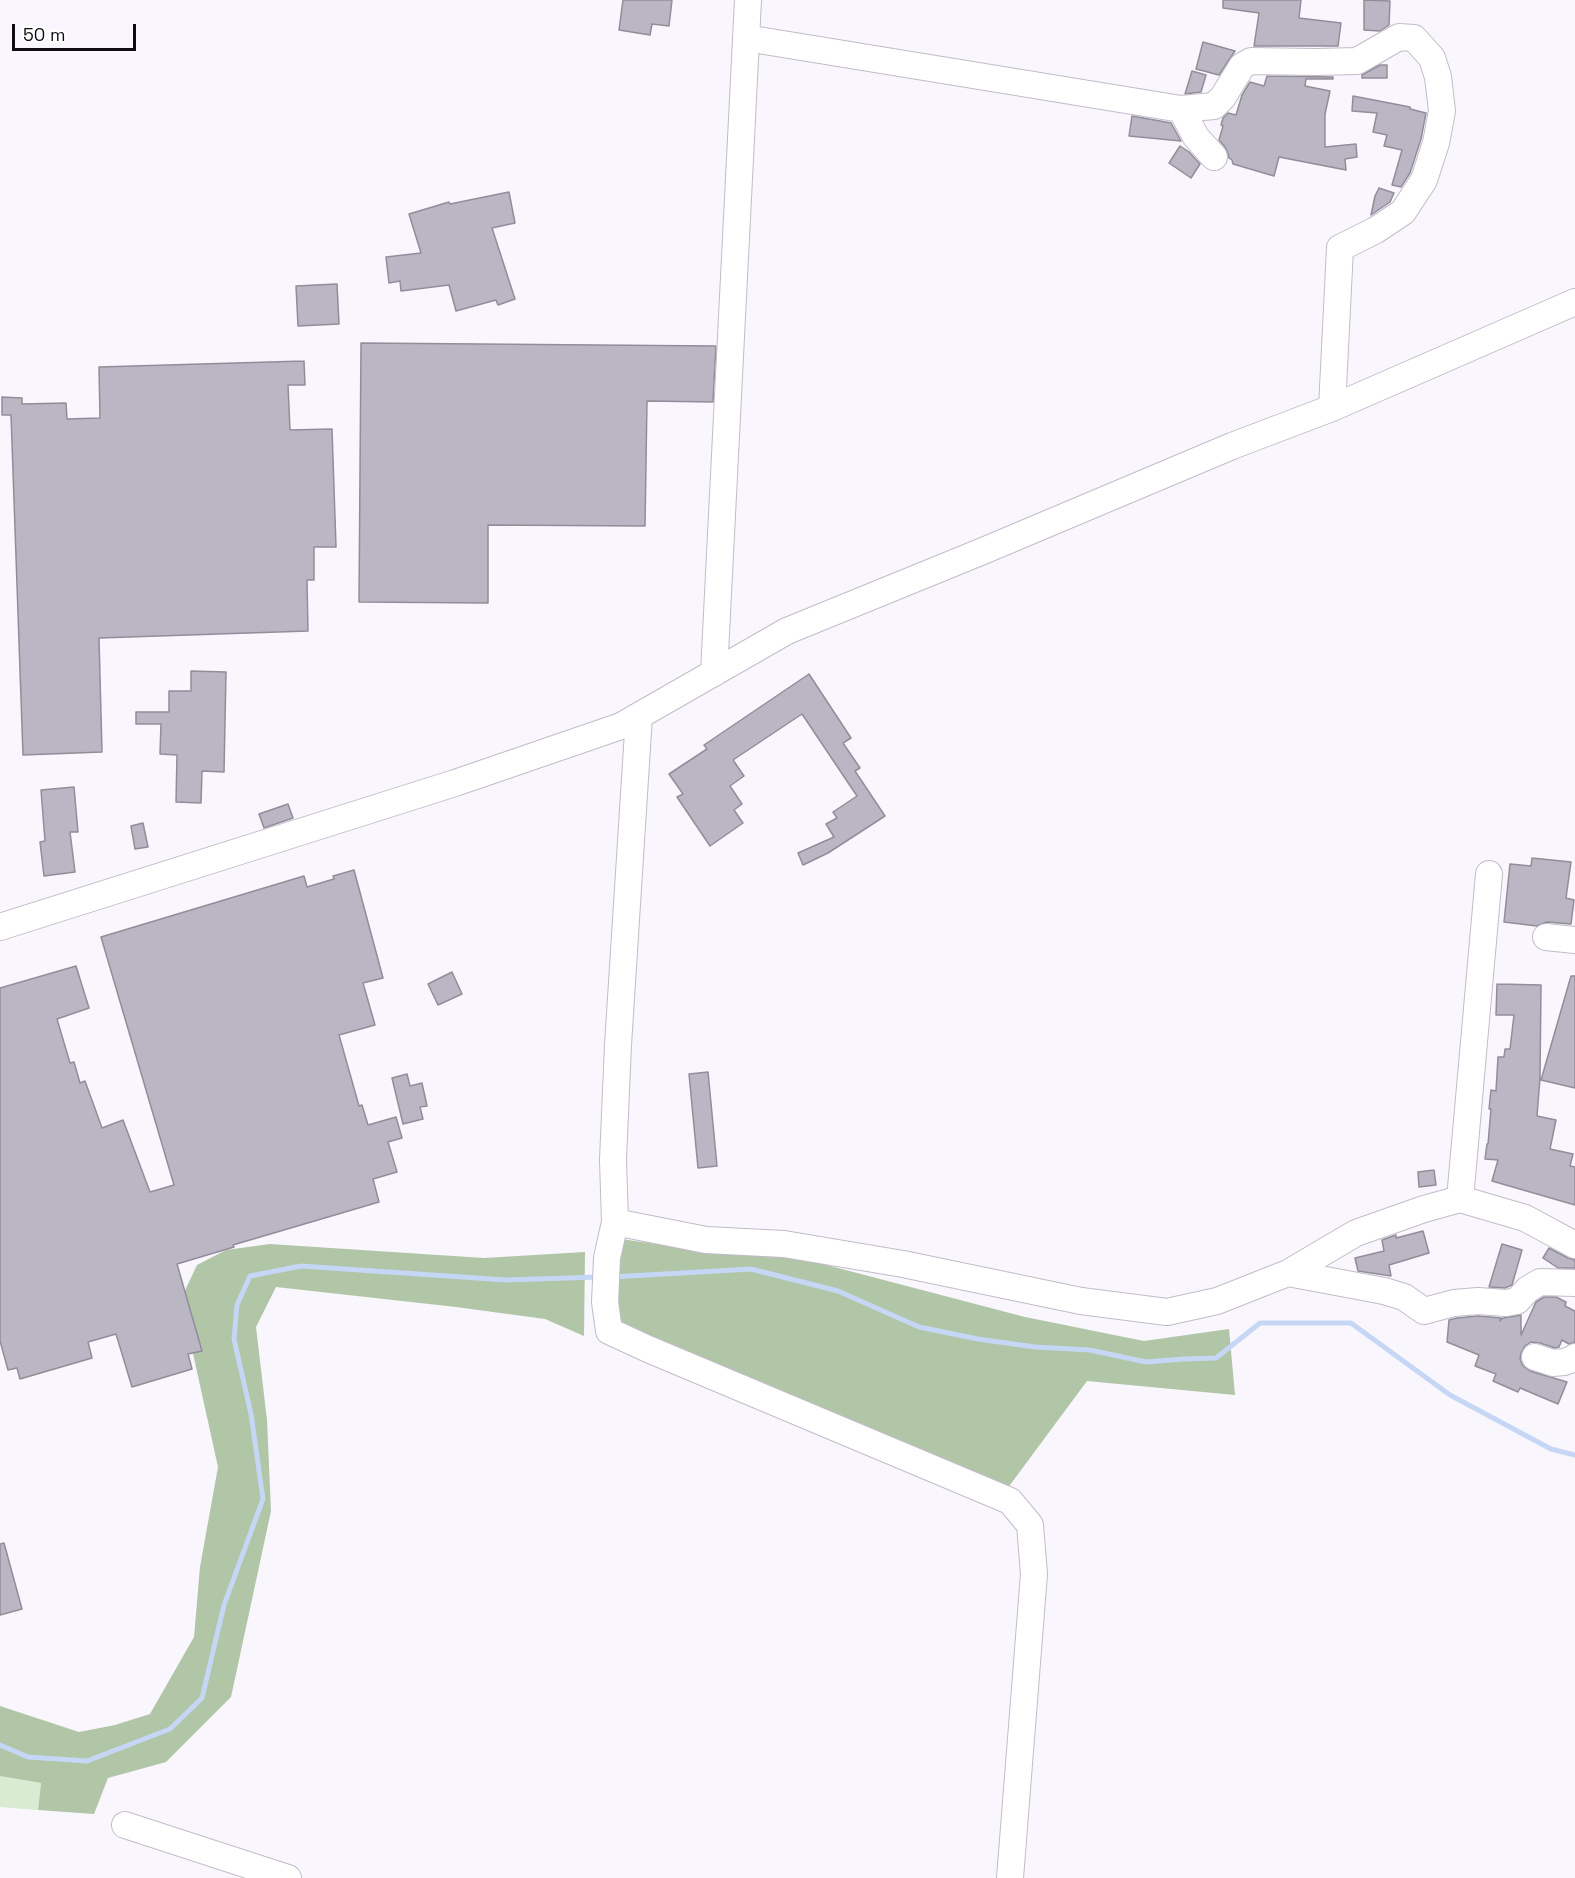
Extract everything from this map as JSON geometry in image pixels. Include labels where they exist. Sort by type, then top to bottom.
[{"type":"street","points":[[714,673],[748,0]]},
{"type":"street","points":[[746,38],[1181,109],[1214,106],[1223,97],[1242,66],[1251,61],[1357,61],[1399,37],[1414,38],[1432,58],[1438,77],[1442,111],[1436,143],[1424,180],[1403,212],[1376,230],[1340,248],[1332,408]]},
{"type":"street","points":[[1181,109],[1196,137],[1214,157]]},
{"type":"street","points":[[0,927],[455,783],[621,726],[787,631],[1232,446],[1332,408],[1575,302]]},
{"type":"street","points":[[639,716],[618,1045],[613,1160],[615,1222],[607,1258],[605,1302],[609,1331],[1010,1501],[1030,1525],[1034,1574],[1010,1878]]},
{"type":"street","points":[[1460,1199],[1489,874]]},
{"type":"street","points":[[1545,937],[1575,940]]},
{"type":"street","points":[[615,1222],[706,1240],[784,1244],[903,1264],[1081,1301],[1167,1312],[1217,1302],[1288,1273],[1356,1233],[1460,1199],[1525,1218],[1575,1245]]},
{"type":"street","points":[[1288,1273],[1384,1291],[1404,1297],[1424,1311],[1454,1303],[1478,1301],[1506,1304],[1517,1301],[1528,1288],[1540,1282],[1575,1283]]},
{"type":"street","points":[[1535,1357],[1553,1363],[1564,1362],[1575,1357]]},
{"type":"street","points":[[125,1825],[288,1878]]},
{"type":"green space","points":[[621,1239],[706,1251],[796,1257],[1025,1317],[1144,1341],[1229,1329],[1235,1395],[1087,1381],[1007,1489],[623,1325],[615,1301]]},
{"type":"green space","points":[[270,1244],[484,1258],[585,1252],[584,1336],[545,1319],[276,1287],[256,1327],[267,1420],[271,1511],[231,1697],[166,1762],[108,1778],[94,1814],[38,1810],[41,1783],[0,1776],[0,1706],[79,1732],[115,1725],[150,1714],[194,1637],[200,1567],[218,1467],[181,1299],[197,1265],[226,1250]]},
{"type":"green space","points":[[0,1776],[41,1783],[38,1810],[0,1807]]},
{"type":"building","points":[[623,0],[672,0],[669,26],[652,24],[650,35],[619,30]]},
{"type":"building","points":[[1223,0],[1301,0],[1299,18],[1341,23],[1338,46],[1254,46],[1259,13],[1223,8]]},
{"type":"building","points":[[1364,0],[1390,1],[1389,25],[1380,31],[1364,30]]},
{"type":"building","points":[[1203,42],[1235,51],[1219,75],[1196,69]]},
{"type":"building","points":[[1380,65],[1387,65],[1387,78],[1362,78],[1362,75]]},
{"type":"building","points":[[1192,71],[1206,75],[1201,92],[1185,94]]},
{"type":"building","points":[[1267,76],[1333,77],[1333,79],[1306,79],[1305,86],[1330,91],[1325,114],[1325,147],[1356,144],[1357,157],[1345,159],[1346,170],[1279,157],[1274,176],[1233,164],[1219,140],[1223,118],[1228,113],[1236,115],[1242,95],[1250,82],[1264,86]]},
{"type":"building","points":[[1353,96],[1410,107],[1410,109],[1426,113],[1421,139],[1410,173],[1401,187],[1392,185],[1402,150],[1384,146],[1387,135],[1373,132],[1377,113],[1352,111]]},
{"type":"building","points":[[1132,116],[1171,123],[1181,141],[1129,136]]},
{"type":"building","points":[[1180,146],[1200,164],[1191,178],[1169,163]]},
{"type":"building","points":[[1379,188],[1394,193],[1390,202],[1371,215],[1375,196]]},
{"type":"building","points":[[509,192],[515,223],[492,228],[515,299],[498,305],[496,300],[456,311],[449,285],[401,291],[400,281],[389,283],[386,257],[421,253],[409,214],[449,202],[450,204]]},
{"type":"building","points":[[337,284],[339,324],[298,326],[296,286]]},
{"type":"building","points":[[361,343],[716,346],[713,402],[647,401],[645,526],[488,525],[488,603],[359,602]]},
{"type":"building","points":[[304,361],[305,385],[288,385],[290,430],[332,429],[336,547],[314,547],[314,580],[307,580],[308,631],[99,638],[102,752],[23,755],[11,415],[2,415],[2,397],[22,398],[22,404],[66,403],[67,419],[100,418],[99,367]]},
{"type":"building","points":[[191,671],[226,672],[224,772],[202,771],[201,803],[176,802],[177,755],[160,754],[161,724],[136,724],[136,712],[169,712],[169,691],[191,691]]},
{"type":"building","points":[[809,674],[851,738],[843,743],[860,768],[855,771],[885,816],[828,853],[803,865],[798,853],[834,837],[826,824],[837,818],[833,812],[857,796],[802,714],[733,760],[744,776],[730,786],[742,804],[734,810],[743,823],[710,846],[677,797],[683,794],[669,774],[707,749],[704,745]]},
{"type":"building","points":[[74,787],[78,832],[70,832],[75,872],[44,876],[40,842],[45,841],[41,790]]},
{"type":"building","points":[[288,804],[293,818],[264,828],[259,814]]},
{"type":"building","points":[[143,823],[148,847],[135,849],[131,826]]},
{"type":"building","points":[[1532,858],[1571,862],[1566,898],[1574,900],[1571,924],[1547,922],[1537,926],[1504,922],[1510,864],[1531,866]]},
{"type":"building","points":[[354,870],[383,978],[363,983],[375,1025],[339,1035],[359,1106],[362,1105],[368,1125],[396,1117],[402,1138],[388,1142],[397,1172],[373,1179],[379,1202],[177,1264],[202,1351],[188,1354],[192,1369],[132,1387],[116,1334],[88,1342],[92,1358],[20,1379],[17,1368],[8,1370],[0,1341],[0,988],[76,966],[89,1008],[57,1019],[70,1063],[74,1062],[80,1083],[85,1081],[102,1128],[123,1120],[150,1192],[174,1185],[101,937],[304,876],[307,887]]},
{"type":"building","points":[[452,972],[462,994],[438,1005],[428,984]]},
{"type":"building","points":[[1571,976],[1575,976],[1575,1088],[1541,1080]]},
{"type":"building","points":[[1497,984],[1541,985],[1540,1078],[1537,1116],[1556,1120],[1550,1149],[1573,1154],[1570,1166],[1575,1167],[1575,1205],[1492,1181],[1498,1160],[1485,1159],[1491,1090],[1496,1091],[1498,1057],[1504,1057],[1505,1049],[1510,1049],[1514,1015],[1496,1015]]},
{"type":"building","points":[[708,1072],[717,1166],[698,1168],[689,1074]]},
{"type":"building","points":[[407,1074],[410,1086],[422,1083],[427,1106],[420,1107],[423,1119],[403,1124],[392,1078]]},
{"type":"building","points":[[1434,1170],[1436,1185],[1419,1187],[1418,1172]]},
{"type":"building","points":[[1423,1231],[1429,1253],[1389,1265],[1391,1276],[1358,1271],[1355,1258],[1384,1251],[1382,1240],[1396,1235],[1396,1238]]},
{"type":"building","points":[[1502,1244],[1522,1250],[1512,1285],[1505,1288],[1489,1287]]},
{"type":"building","points":[[1549,1248],[1575,1260],[1575,1268],[1558,1268],[1543,1258]]},
{"type":"building","points":[[1544,1297],[1556,1297],[1566,1302],[1565,1306],[1575,1311],[1575,1342],[1569,1344],[1562,1340],[1559,1347],[1555,1348],[1531,1342],[1525,1346],[1520,1359],[1523,1366],[1530,1371],[1567,1382],[1558,1404],[1520,1388],[1518,1392],[1493,1381],[1496,1374],[1475,1366],[1479,1355],[1447,1342],[1449,1320],[1478,1316],[1501,1318],[1500,1321],[1503,1318],[1521,1315],[1521,1335],[1536,1302]]},
{"type":"building","points":[[4,1543],[22,1609],[0,1615],[0,1544]]},
{"type":"waterway","points":[[0,1745],[28,1757],[87,1761],[170,1729],[202,1698],[224,1605],[263,1499],[251,1414],[234,1339],[237,1305],[250,1276],[301,1266],[506,1280],[599,1277]]},
{"type":"waterway","points":[[612,1277],[751,1269],[838,1291],[919,1327],[978,1339],[1035,1347],[1090,1350],[1146,1362],[1216,1358],[1260,1323],[1351,1323],[1450,1395],[1551,1449],[1575,1455]]}]
